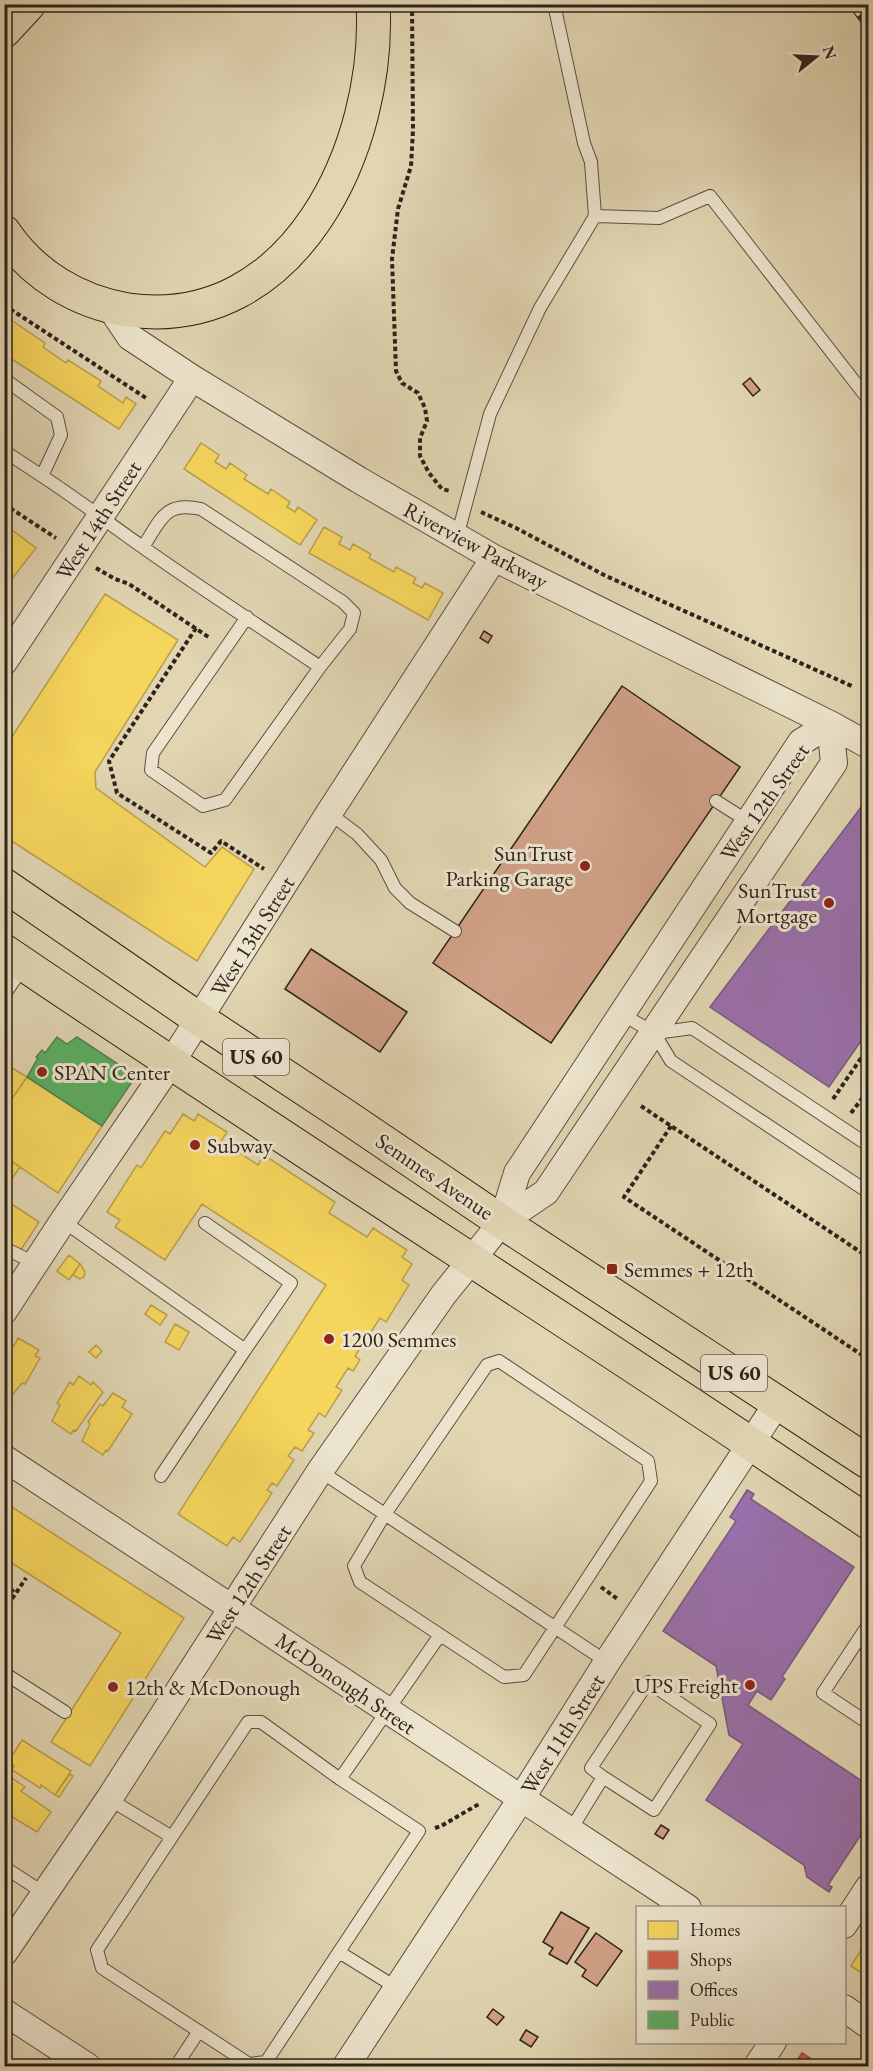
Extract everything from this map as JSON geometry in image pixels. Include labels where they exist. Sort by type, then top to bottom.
[{"type":"main road","points":[[4,31],[29,4]]},
{"type":"main road","points":[[4,232],[26,259],[42,273],[82,298],[110,307],[163,311],[207,304],[251,285],[289,254],[307,231],[337,183],[349,158],[360,128],[371,75],[374,38],[373,4]]},
{"type":"main road","name":"Semmes Avenue","points":[[4,885],[502,1222],[868,1462]]},
{"type":"main road","name":"US 60","points":[[14,958],[471,1261],[752,1443],[868,1522]]},
{"type":"street","name":"Riverview Parkway","points":[[110,307],[130,337],[192,378],[457,537],[494,558],[868,745]]},
{"type":"street","name":"West 14th Street","points":[[4,662],[192,378]]},
{"type":"street","name":"West 13th Street","points":[[4,1311],[171,1063],[494,558]]},
{"type":"street","name":"West 12th Street","points":[[4,1953],[109,1799],[320,1472],[444,1294],[502,1222],[546,1192],[654,1033],[834,763],[830,724],[801,742],[517,1173],[502,1222]]},
{"type":"street","name":"West 11th Street","points":[[346,2067],[778,1402]]},
{"type":"street","name":"McDonough Street","points":[[4,1458],[685,1906]]},
{"type":"street","points":[[846,1922],[868,1888]]},
{"type":"street","points":[[846,2009],[868,2025]]},
{"type":"street","points":[[4,2012],[87,2067]]},
{"type":"street","points":[[757,2067],[772,2044]]},
{"type":"lane","points":[[457,537],[490,414],[540,308],[595,216],[591,162],[584,143],[554,4]]},
{"type":"lane","points":[[595,216],[659,218],[710,196],[868,399]]},
{"type":"lane","points":[[4,379],[57,417],[61,435],[42,476]]},
{"type":"lane","points":[[4,451],[101,515],[143,547],[320,667]]},
{"type":"lane","points":[[143,547],[166,512],[184,505],[201,509],[343,602],[354,614],[351,629],[320,667],[225,800],[203,806],[151,770],[153,753],[247,617]]},
{"type":"lane","points":[[716,801],[749,822]]},
{"type":"lane","points":[[329,813],[357,834],[381,860],[395,888],[410,903],[455,931]]},
{"type":"lane","points":[[4,995],[14,958]]},
{"type":"lane","points":[[622,1014],[654,1033],[671,1061],[868,1192]]},
{"type":"lane","points":[[654,1033],[692,1029],[868,1145]]},
{"type":"lane","points":[[63,1221],[245,1350]]},
{"type":"lane","points":[[161,1476],[291,1283],[205,1224]]},
{"type":"lane","points":[[4,1248],[35,1263]]},
{"type":"lane","points":[[499,1361],[648,1461],[651,1481],[556,1628],[524,1675],[504,1677],[360,1582],[354,1566],[385,1514],[487,1365],[499,1361]]},
{"type":"lane","points":[[320,1472],[607,1662]]},
{"type":"lane","points":[[868,1625],[823,1693],[868,1723]]},
{"type":"lane","points":[[340,1779],[440,1635]]},
{"type":"lane","points":[[4,1673],[65,1712]]},
{"type":"lane","points":[[648,1682],[710,1724],[654,1810],[603,1777],[591,1768],[648,1682]]},
{"type":"lane","points":[[248,1722],[261,1722],[340,1779],[419,1831],[266,2062],[249,2064],[102,1968],[97,1950],[172,1837],[248,1722]]},
{"type":"lane","points":[[570,1831],[603,1777]]},
{"type":"lane","points":[[109,1799],[172,1837]]},
{"type":"lane","points":[[4,1867],[44,1893]]},
{"type":"lane","points":[[339,1952],[397,1988]]},
{"type":"lane","points":[[176,2067],[199,2031]]},
{"type":"path","points":[[4,305],[146,398]]},
{"type":"path","points":[[4,504],[61,540]]},
{"type":"path","points":[[96,568],[114,579],[129,584],[213,640],[218,634]]},
{"type":"path","points":[[818,672],[854,687]]},
{"type":"path","points":[[831,1101],[868,1048]]},
{"type":"path","points":[[842,1107],[852,1114],[868,1093]]},
{"type":"path","points":[[641,1106],[868,1257]]},
{"type":"path","points":[[671,1126],[624,1197],[868,1359]]},
{"type":"path","points":[[8,1605],[26,1578]]},
{"type":"path","points":[[4,1585],[16,1593]]},
{"type":"path","points":[[598,1586],[616,1597]]},
{"type":"path","points":[[441,1826],[479,1804]]},
{"type":"building: Homes","points":[[11,320],[45,343],[43,347],[66,363],[68,360],[101,381],[98,386],[123,403],[126,397],[136,404],[119,429],[4,354],[4,323],[8,326]]},
{"type":"building: Homes","points":[[201,443],[219,455],[215,462],[226,469],[230,463],[247,475],[244,479],[268,494],[271,489],[290,502],[287,507],[295,512],[298,507],[317,520],[300,545],[184,469]]},
{"type":"building: Homes","points":[[4,524],[36,548],[4,589]]},
{"type":"building: Homes","points":[[324,527],[342,537],[339,544],[350,550],[353,544],[371,554],[369,558],[394,572],[396,567],[416,578],[413,583],[422,588],[425,583],[443,593],[428,620],[309,553]]},
{"type":"building: Homes","points":[[105,594],[178,640],[95,772],[96,788],[205,867],[222,847],[254,869],[197,961],[4,836],[4,749]]},
{"type":"building: Homes","points":[[4,1063],[27,1077],[4,1110]]},
{"type":"building: Homes","points":[[27,1077],[102,1126],[58,1193],[4,1156],[4,1110]]},
{"type":"building: Homes","name":"1200 Semmes","points":[[183,1114],[194,1121],[198,1114],[227,1132],[221,1141],[258,1165],[264,1155],[335,1202],[329,1213],[367,1237],[373,1228],[407,1250],[402,1257],[412,1264],[402,1280],[409,1285],[386,1322],[380,1318],[355,1356],[360,1360],[353,1371],[348,1368],[336,1387],[342,1390],[325,1417],[319,1413],[308,1430],[314,1433],[302,1451],[295,1447],[288,1456],[294,1460],[277,1486],[272,1483],[267,1490],[272,1493],[240,1542],[233,1537],[227,1546],[178,1514],[326,1285],[202,1204],[165,1260],[115,1227],[120,1220],[107,1212],[137,1165],[141,1168],[165,1131],[170,1134]]},
{"type":"building: Homes","points":[[4,1156],[20,1167],[4,1190]]},
{"type":"building: Homes","points":[[4,1199],[39,1222],[19,1253],[4,1243]]},
{"type":"building: Homes","points":[[69,1255],[80,1264],[69,1280],[57,1271]]},
{"type":"building: Homes","points":[[80,1264],[85,1272],[84,1277],[80,1279],[73,1275]]},
{"type":"building: Homes","points":[[151,1305],[167,1315],[160,1325],[145,1314]]},
{"type":"building: Homes","points":[[175,1324],[189,1332],[179,1350],[165,1342]]},
{"type":"building: Homes","points":[[18,1338],[39,1350],[35,1356],[40,1358],[25,1384],[22,1383],[13,1394],[4,1388],[4,1349],[8,1343],[14,1346]]},
{"type":"building: Homes","points":[[96,1345],[102,1351],[96,1358],[89,1352]]},
{"type":"building: Homes","points":[[79,1376],[91,1385],[93,1382],[103,1392],[76,1431],[74,1430],[71,1434],[52,1421],[60,1405],[57,1403],[70,1382],[73,1385]]},
{"type":"building: Homes","points":[[113,1393],[126,1401],[122,1407],[132,1414],[103,1455],[82,1441],[90,1424],[88,1422],[100,1404],[103,1406]]},
{"type":"building: Homes","name":"12th & McDonough","points":[[4,1502],[184,1618],[90,1766],[51,1742],[121,1633],[4,1558]]},
{"type":"building: Homes","points":[[22,1740],[71,1771],[55,1795],[12,1770],[14,1766],[8,1762]]},
{"type":"building: Homes","points":[[70,1774],[73,1776],[59,1797],[55,1795]]},
{"type":"building: Homes","points":[[9,1776],[25,1787],[21,1791],[51,1812],[37,1832],[4,1812],[4,1802],[9,1796],[4,1793],[4,1782]]},
{"type":"building: Homes","points":[[868,1939],[868,1977],[851,1966]]},
{"type":"building: Shops","points":[[802,2053],[822,2066],[793,2066]]},
{"type":"building: Offices","name":"SunTrust Mortgage","points":[[868,798],[868,1031],[829,1087],[710,1007]]},
{"type":"building: Offices","name":"UPS Freight","points":[[747,1490],[754,1494],[751,1499],[854,1567],[782,1677],[785,1679],[771,1700],[757,1691],[748,1705],[868,1785],[868,1824],[828,1885],[832,1887],[829,1892],[807,1877],[804,1865],[706,1800],[743,1744],[729,1735],[716,1666],[663,1631],[736,1521],[730,1517]]},
{"type":"building: Public","points":[[57,1037],[67,1044],[77,1037],[136,1076],[102,1126],[27,1077],[38,1058],[36,1057],[42,1050],[45,1053]]},
{"type":"building: Other","points":[[750,378],[760,390],[753,396],[743,384]]},
{"type":"building: Other","points":[[484,631],[492,636],[488,643],[480,638]]},
{"type":"building: Other","name":"SunTrust Parking Garage","points":[[622,686],[740,767],[551,1043],[433,963]]},
{"type":"building: Other","points":[[311,949],[407,1012],[380,1052],[285,989]]},
{"type":"building: Other","points":[[661,1825],[669,1830],[663,1839],[655,1834]]},
{"type":"building: Other","points":[[561,1912],[589,1928],[567,1964],[549,1954],[553,1948],[543,1942]]},
{"type":"building: Other","points":[[596,1933],[622,1951],[597,1986],[582,1976],[586,1970],[575,1962]]},
{"type":"building: Other","points":[[493,2009],[504,2017],[497,2025],[487,2017]]},
{"type":"building: Other","points":[[526,2030],[538,2037],[531,2047],[520,2040]]},
{"type":"railway","points":[[851,4],[868,27]]},
{"type":"place","name":"SunTrust Parking Garage","points":[[585,866]]},
{"type":"place","name":"SunTrust Mortgage","points":[[829,903]]},
{"type":"place","name":"SPAN Center","points":[[42,1072]]},
{"type":"place","name":"Subway","points":[[195,1145]]},
{"type":"place","name":"Semmes + 12th","points":[[612,1269]]},
{"type":"place","name":"1200 Semmes","points":[[329,1339]]},
{"type":"place","name":"UPS Freight","points":[[750,1685]]},
{"type":"place","name":"12th & McDonough","points":[[113,1687]]}]
